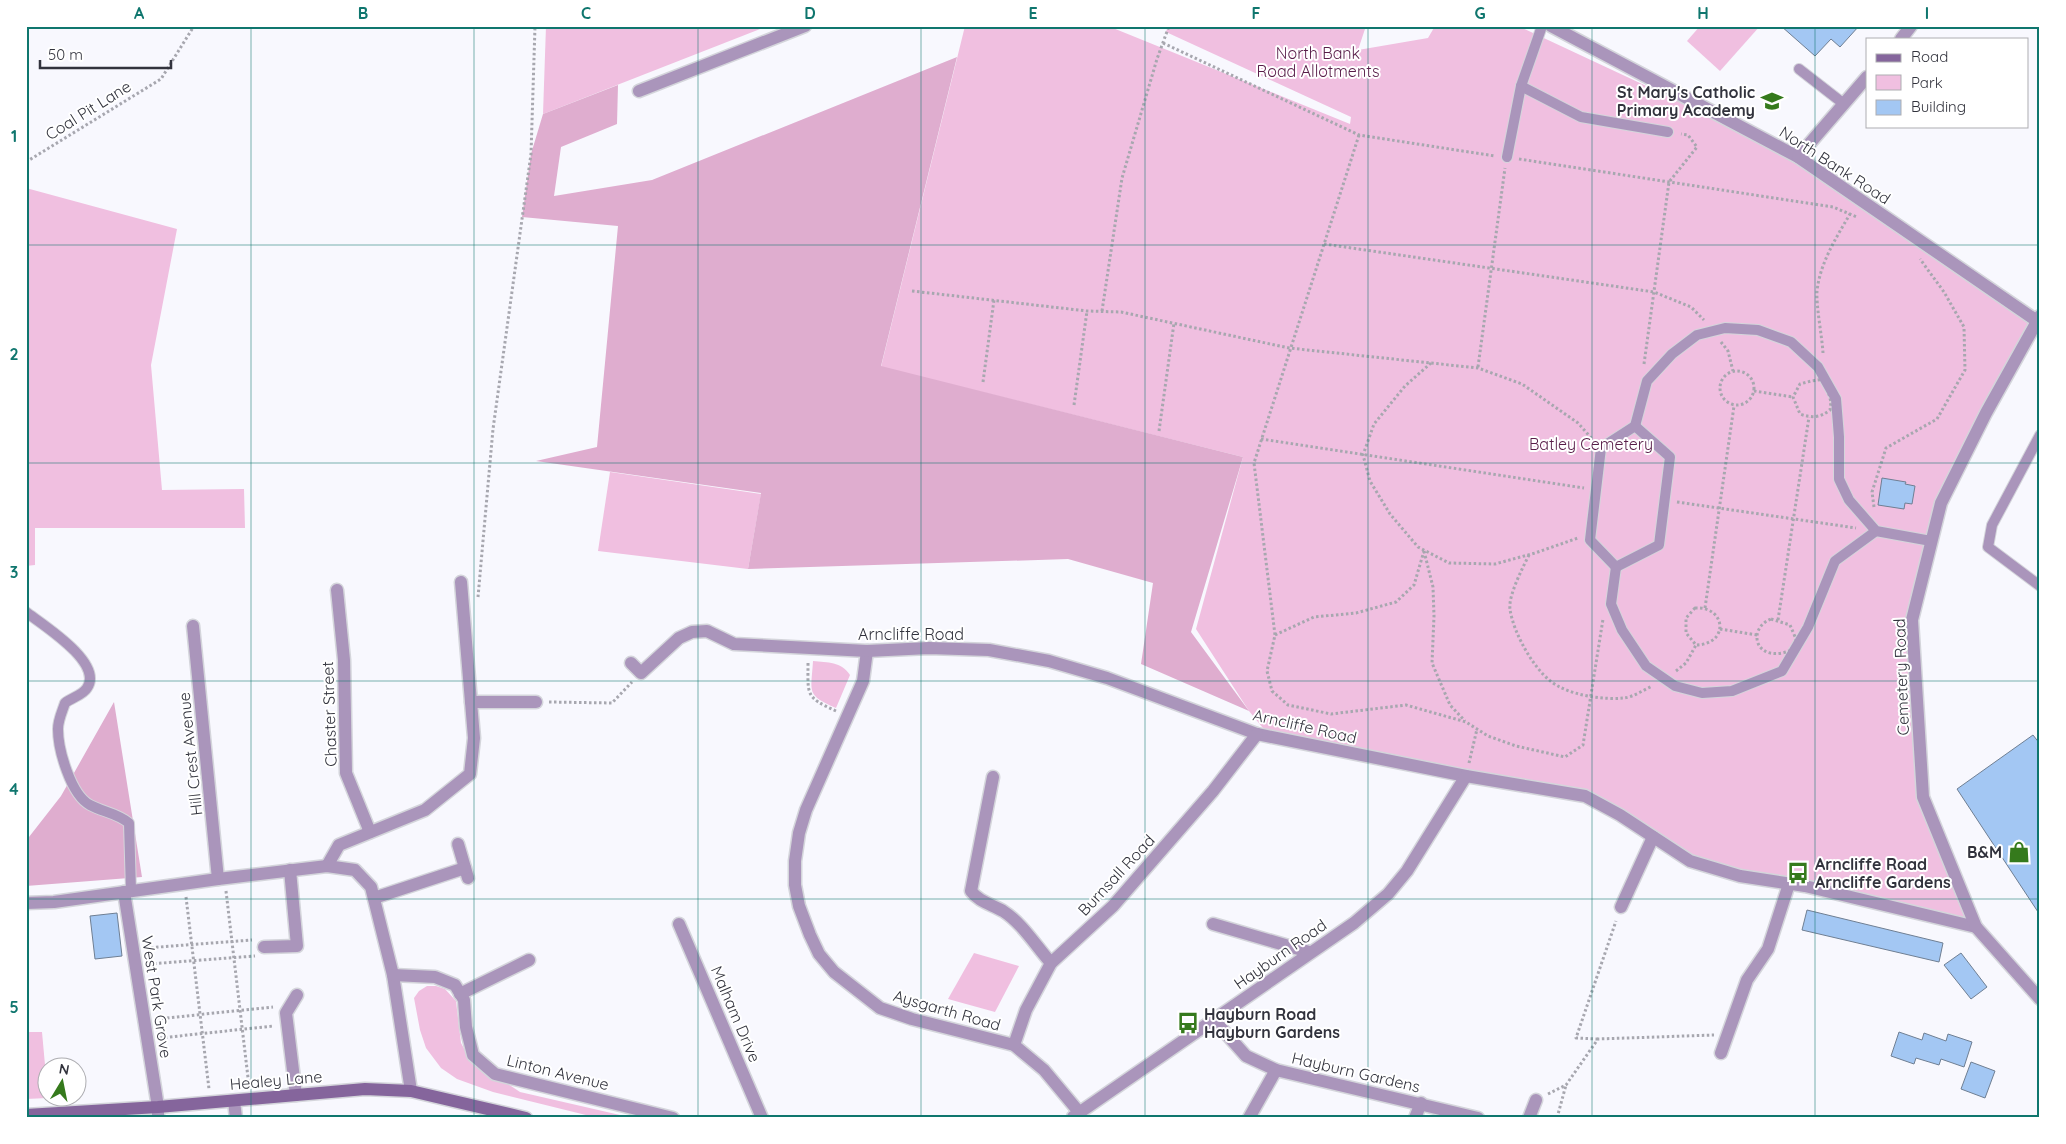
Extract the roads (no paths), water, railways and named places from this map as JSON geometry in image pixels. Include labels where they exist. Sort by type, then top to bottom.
[{"type":"main road","name":"Healey Lane","points":[[26,1115],[158,1113],[211,1102],[365,1089],[411,1091],[526,1118]]},
{"type":"street","points":[[639,91],[805,26]]},
{"type":"street","name":"North Bank Road","points":[[1551,26],[1798,157],[2038,319]]},
{"type":"street","points":[[1902,38],[1912,26]]},
{"type":"street","points":[[1798,157],[1866,78]]},
{"type":"street","name":"Cemetery Road","points":[[2038,319],[1986,412],[1941,503],[1912,620],[1923,797],[1976,927],[2040,999]]},
{"type":"street","points":[[327,866],[339,845],[425,810],[470,774],[474,738],[461,582]]},
{"type":"street","name":"Chaster Street","points":[[337,590],[344,660],[346,773],[370,832]]},
{"type":"street","name":"Hill Crest Avenue","points":[[194,626],[221,878]]},
{"type":"street","name":"Arncliffe Road","points":[[631,663],[641,672],[679,638],[692,632],[707,631],[734,644],[867,651],[930,648],[989,650],[1049,662],[1107,678],[1258,734],[1466,776],[1586,796],[1620,815],[1690,861],[1740,876],[1789,884],[1976,927]]},
{"type":"street","name":"Aysgarth Road","points":[[867,651],[863,682],[806,810],[794,861],[795,885],[810,935],[819,954],[834,972],[880,1008],[912,1019],[1014,1045],[1044,1070],[1076,1115]]},
{"type":"street","points":[[471,702],[536,702]]},
{"type":"street","name":"Burnsall Road","points":[[1014,1045],[1026,1010],[1051,963],[1113,906],[1213,791],[1258,734]]},
{"type":"street","name":"Hayburn Road","points":[[1076,1115],[1309,952],[1354,923],[1388,894],[1407,871],[1466,776]]},
{"type":"street","points":[[993,778],[972,878],[971,891],[977,899],[1004,912],[1022,929],[1051,963]]},
{"type":"street","points":[[1621,907],[1653,837]]},
{"type":"street","points":[[374,898],[467,873],[458,844]]},
{"type":"street","points":[[26,902],[54,902],[221,878],[327,866],[355,870],[371,887],[374,898],[393,975],[411,1091]]},
{"type":"street","points":[[264,947],[297,946],[290,870]]},
{"type":"street","points":[[1722,1054],[1747,980],[1768,949],[1789,884]]},
{"type":"street","name":"West Park Grove","points":[[128,892],[133,949],[158,1113]]},
{"type":"street","name":"Malham Drive","points":[[679,924],[762,1118]]},
{"type":"street","points":[[1213,924],[1309,952]]},
{"type":"street","points":[[393,975],[435,977],[456,984],[460,994],[529,960]]},
{"type":"street","name":"Linton Avenue","points":[[460,994],[464,1000],[466,1027],[473,1055],[496,1074],[673,1118]]},
{"type":"street","points":[[296,1095],[287,1019],[298,995]]},
{"type":"street","name":"Hayburn Gardens","points":[[1214,1020],[1246,1056],[1276,1070],[1478,1118]]},
{"type":"street","points":[[1249,1118],[1276,1070]]},
{"type":"street","points":[[234,1100],[236,1118]]},
{"type":"street","points":[[1529,1118],[1536,1100]]},
{"type":"street","points":[[1415,1118],[1421,1103]]},
{"type":"lane","points":[[1507,157],[1521,86],[1542,26]]},
{"type":"lane","points":[[1799,69],[1844,104]]},
{"type":"lane","points":[[1521,86],[1581,117],[1668,132]]},
{"type":"lane","points":[[1616,567],[1590,540],[1601,448],[1635,426],[1648,381],[1672,354],[1697,335],[1725,328],[1758,330],[1790,342],[1818,367],[1825,375],[1836,399],[1839,437],[1839,479],[1849,500],[1876,530],[1932,541]]},
{"type":"lane","points":[[1616,567],[1659,545],[1670,457],[1635,426]]},
{"type":"lane","points":[[2040,435],[1992,524],[1988,547],[2040,586]]},
{"type":"lane","points":[[1616,567],[1611,604],[1622,630],[1646,666],[1675,686],[1702,693],[1732,691],[1782,671],[1808,627],[1835,561],[1876,530]]},
{"type":"lane","points":[[26,612],[80,655],[90,673],[90,684],[86,691],[65,703],[58,728],[59,743],[72,784],[82,799],[91,805],[123,818],[129,823],[131,833],[128,892]]},
{"type":"place","name":"St Mary's Catholic Primary Academy","points":[[1772,101]]},
{"type":"place","name":"B&M","points":[[2019,852]]},
{"type":"place","name":"Arncliffe Road Arncliffe Gardens","points":[[1798,873]]},
{"type":"place","name":"Hayburn Road Hayburn Gardens","points":[[1188,1023]]},
{"type":"park label","name":"North Bank Road Allotments","points":[[1318,62]]},
{"type":"park label","name":"Batley Cemetery","points":[[1591,444]]}]
